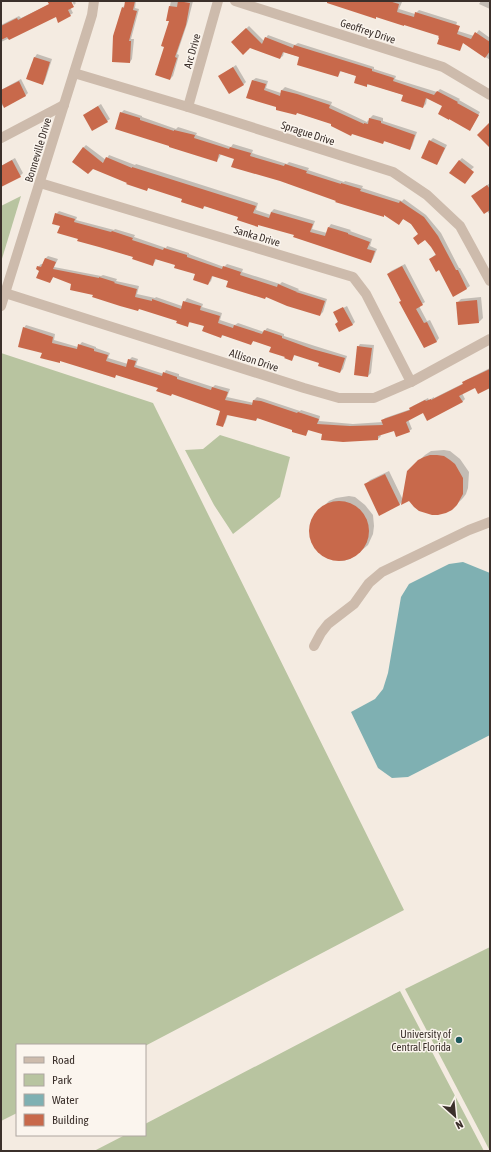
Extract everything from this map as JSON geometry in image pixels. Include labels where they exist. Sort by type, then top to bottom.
[{"type":"street","name":"Bonneville Drive","points":[[1,306],[92,15],[94,1]]},
{"type":"street","name":"Arc Drive","points":[[188,107],[218,1]]},
{"type":"street","name":"Geoffrey Drive","points":[[235,1],[443,67],[490,95]]},
{"type":"street","name":"Sprague Drive","points":[[74,73],[188,107],[393,172],[427,195],[460,226],[490,281]]},
{"type":"street","points":[[1,138],[64,105]]},
{"type":"street","name":"Sanka Drive","points":[[40,183],[352,277],[366,294],[411,382]]},
{"type":"street","name":"Allison Drive","points":[[6,292],[339,398],[374,398],[411,382],[490,339]]},
{"type":"street","points":[[314,646],[328,624],[354,604],[369,583],[382,572],[469,530],[490,522]]},
{"type":"green space","points":[[21,196],[1,262],[1,206]]},
{"type":"green space","points":[[1,353],[153,403],[404,910],[146,1045],[146,1044],[16,1044],[16,1114],[1,1121]]},
{"type":"green space","points":[[220,435],[290,457],[280,497],[233,534],[214,505],[185,450],[203,449]]},
{"type":"green space","points":[[490,947],[490,1151],[405,989]]},
{"type":"green space","points":[[400,991],[484,1151],[94,1151],[123,1136],[146,1136],[146,1123]]},
{"type":"water","points":[[463,562],[490,573],[490,735],[408,777],[392,778],[378,768],[351,712],[375,699],[383,689],[388,673],[401,597],[409,584],[449,564]]},
{"type":"building","points":[[47,1],[71,1],[74,7],[68,10],[71,16],[58,23],[56,17],[9,40],[7,37],[1,40],[1,26],[17,18],[18,20],[49,4]]},
{"type":"building","points":[[125,1],[135,1],[133,10],[137,11],[129,41],[131,41],[130,63],[112,62],[113,36],[122,7],[124,8]]},
{"type":"building","points":[[178,1],[190,3],[186,25],[175,57],[177,58],[170,80],[155,75],[164,47],[161,46],[169,21],[166,21],[169,6],[177,7]]},
{"type":"building","points":[[327,1],[389,1],[399,4],[397,12],[414,17],[415,12],[460,26],[457,34],[471,39],[475,32],[490,42],[490,51],[485,58],[463,43],[460,51],[437,44],[439,36],[376,17],[376,19],[327,3]]},
{"type":"building","points":[[246,28],[262,44],[265,37],[293,48],[294,45],[372,69],[372,71],[394,78],[393,81],[434,95],[437,91],[479,115],[470,131],[438,114],[442,106],[426,98],[423,108],[401,101],[403,95],[367,84],[367,87],[354,83],[356,76],[340,71],[338,77],[297,65],[299,57],[283,52],[280,59],[250,48],[243,55],[231,42]]},
{"type":"building","points":[[34,57],[50,62],[43,85],[26,79]]},
{"type":"building","points":[[233,67],[244,85],[229,94],[218,76]]},
{"type":"building","points":[[252,80],[266,84],[264,90],[280,96],[281,90],[297,94],[330,105],[329,108],[364,124],[368,124],[369,118],[381,121],[381,123],[415,135],[410,150],[384,141],[383,144],[352,134],[351,136],[331,126],[331,124],[297,113],[296,115],[276,110],[276,107],[246,98]]},
{"type":"building","points":[[19,81],[26,96],[4,108],[1,101],[1,90]]},
{"type":"building","points":[[98,106],[108,122],[92,131],[83,115]]},
{"type":"building","points":[[120,112],[174,131],[195,135],[194,138],[229,149],[230,147],[251,153],[250,156],[307,171],[306,173],[361,189],[360,191],[399,203],[400,201],[424,217],[438,236],[456,270],[458,270],[467,289],[453,297],[439,270],[436,272],[429,259],[436,255],[431,247],[425,240],[418,245],[413,238],[418,234],[411,224],[403,219],[399,225],[384,215],[384,217],[335,202],[336,201],[280,181],[231,167],[234,159],[219,154],[217,162],[115,129]]},
{"type":"building","points":[[490,122],[490,148],[477,135]]},
{"type":"building","points":[[429,140],[445,148],[437,165],[421,158]]},
{"type":"building","points":[[83,147],[103,163],[106,157],[132,168],[256,206],[253,213],[269,218],[271,212],[313,224],[310,232],[325,236],[328,227],[348,233],[370,242],[367,249],[375,251],[371,263],[293,237],[294,235],[258,225],[258,227],[237,220],[238,217],[204,206],[203,209],[181,202],[182,199],[148,188],[147,191],[126,184],[127,183],[93,169],[88,174],[72,162]]},
{"type":"building","points":[[12,160],[21,177],[1,187],[1,166]]},
{"type":"building","points":[[459,160],[474,172],[465,184],[449,173]]},
{"type":"building","points":[[487,185],[490,189],[490,210],[484,214],[471,196]]},
{"type":"building","points":[[55,213],[75,219],[74,222],[111,232],[112,231],[133,238],[132,240],[163,250],[164,248],[187,255],[187,257],[222,269],[223,266],[241,272],[240,275],[277,287],[278,284],[296,292],[325,301],[320,316],[287,306],[266,297],[265,299],[226,287],[228,281],[212,276],[208,285],[193,280],[195,274],[174,268],[175,265],[155,259],[153,266],[132,259],[133,257],[77,241],[78,239],[57,233],[60,226],[52,224]]},
{"type":"building","points":[[45,258],[56,262],[53,269],[99,277],[115,282],[114,283],[137,289],[135,297],[152,301],[152,299],[181,309],[183,301],[201,306],[200,310],[220,316],[218,323],[233,328],[234,325],[262,334],[264,330],[312,349],[345,358],[340,373],[318,366],[319,363],[294,355],[292,361],[269,352],[271,347],[253,341],[251,345],[222,335],[221,338],[202,331],[204,326],[189,322],[188,327],[176,323],[177,321],[139,309],[138,311],[92,297],[93,295],[70,290],[71,284],[53,277],[50,283],[36,278],[39,271],[36,269],[37,266],[41,267]]},
{"type":"building","points":[[402,266],[423,305],[416,309],[424,323],[427,322],[437,342],[424,348],[399,302],[401,301],[387,274]]},
{"type":"building","points":[[477,300],[479,323],[458,325],[456,302]]},
{"type":"building","points":[[343,307],[353,325],[339,332],[335,324],[338,322],[333,312]]},
{"type":"building","points":[[23,327],[53,337],[52,343],[77,349],[78,344],[94,349],[94,351],[108,355],[106,361],[126,367],[128,359],[136,361],[134,367],[162,376],[163,372],[177,377],[177,379],[211,390],[212,387],[228,392],[225,400],[252,405],[253,400],[261,401],[319,419],[317,424],[350,426],[383,425],[381,420],[410,410],[409,408],[425,400],[431,400],[463,384],[462,382],[490,369],[490,388],[478,394],[475,388],[459,396],[463,402],[427,421],[423,413],[406,422],[410,432],[396,437],[394,431],[378,436],[378,440],[343,442],[321,440],[322,434],[308,430],[306,436],[257,418],[256,421],[227,415],[223,427],[216,425],[220,411],[172,394],[171,396],[156,391],[158,388],[116,375],[115,378],[60,361],[60,363],[40,358],[42,353],[18,347]]},
{"type":"building","points":[[357,346],[372,348],[368,377],[354,375]]},
{"type":"building","points":[[430,455],[444,456],[450,460],[455,464],[463,478],[463,494],[457,505],[452,510],[438,515],[432,515],[419,511],[409,501],[401,505],[407,471],[418,460]]},
{"type":"building","points":[[385,474],[400,505],[379,516],[364,484]]},
{"type":"building","points":[[339,501],[356,506],[364,514],[369,531],[364,548],[356,556],[339,561],[322,556],[314,548],[309,531],[314,514],[322,506]]},
{"type":"place","name":"University of Central Florida","points":[[459,1040]]}]
